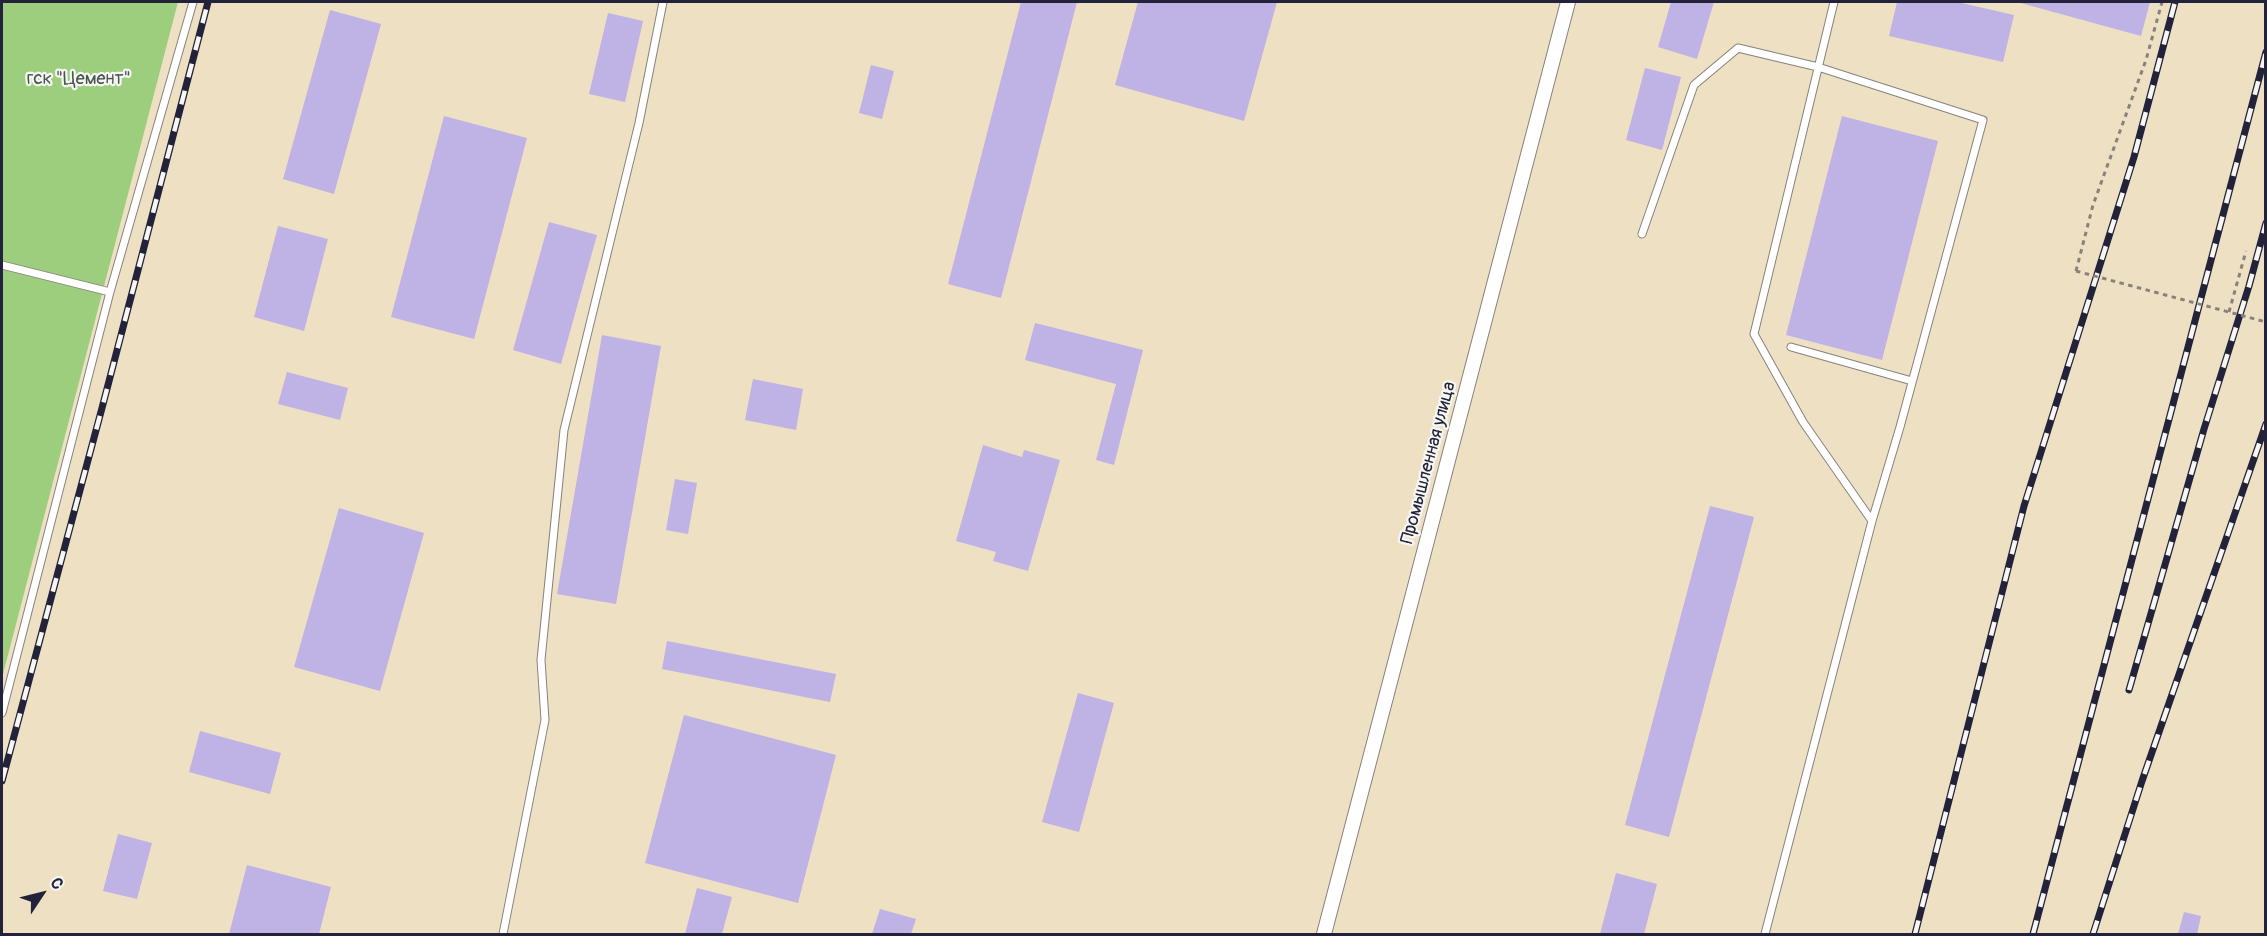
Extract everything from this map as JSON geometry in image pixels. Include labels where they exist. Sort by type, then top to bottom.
[{"type":"street","name":"Промышленная улица","points":[[1324,934],[1568,2]]},
{"type":"lane","points":[[2,713],[110,292],[193,2]]},
{"type":"lane","points":[[503,934],[545,720],[541,660],[564,430],[639,123],[663,2]]},
{"type":"lane","points":[[1834,2],[1754,334],[1803,422],[1872,521]]},
{"type":"lane","points":[[1642,234],[1694,85],[1738,48],[1818,67],[1983,120],[1872,521],[1766,934]]},
{"type":"lane","points":[[2,265],[110,292]]},
{"type":"lane","points":[[1791,347],[1912,381]]},
{"type":"path","points":[[2162,2],[2146,60],[2093,205],[2076,271],[2265,322]]},
{"type":"path","points":[[2229,312],[2246,251]]},
{"type":"green space","name":"гск \"Цемент\"","points":[[2,2],[178,2],[2,678]]},
{"type":"building","points":[[1021,2],[1077,2],[1001,298],[948,284]]},
{"type":"building","points":[[1138,2],[1277,2],[1244,121],[1115,85]]},
{"type":"building","points":[[1671,2],[1714,2],[1697,59],[1658,47]]},
{"type":"building","points":[[1897,2],[1957,2],[2014,15],[2003,62],[1889,36]]},
{"type":"building","points":[[2017,2],[2123,3],[2150,2],[2141,36]]},
{"type":"building","points":[[330,10],[381,24],[334,194],[283,179]]},
{"type":"building","points":[[608,13],[643,21],[625,102],[589,94]]},
{"type":"building","points":[[871,65],[894,71],[882,119],[859,113]]},
{"type":"building","points":[[1645,68],[1681,77],[1662,150],[1626,140]]},
{"type":"building","points":[[444,116],[527,138],[474,339],[391,317]]},
{"type":"building","points":[[1842,116],[1938,141],[1882,360],[1786,335]]},
{"type":"building","points":[[549,222],[597,235],[561,364],[513,350]]},
{"type":"building","points":[[278,226],[328,239],[304,331],[254,317]]},
{"type":"building","points":[[1035,323],[1143,350],[1114,465],[1096,460],[1116,384],[1025,360]]},
{"type":"building","points":[[602,335],[661,346],[616,604],[557,594]]},
{"type":"building","points":[[287,372],[348,388],[340,420],[278,404]]},
{"type":"building","points":[[753,379],[803,389],[796,430],[745,420]]},
{"type":"building","points":[[983,445],[1022,457],[1024,450],[1060,460],[1028,571],[993,561],[996,552],[956,541]]},
{"type":"building","points":[[675,479],[697,483],[688,534],[666,530]]},
{"type":"building","points":[[1710,506],[1754,517],[1669,837],[1625,825]]},
{"type":"building","points":[[339,508],[424,533],[380,691],[294,667]]},
{"type":"building","points":[[667,641],[836,674],[830,702],[662,669]]},
{"type":"building","points":[[1078,693],[1114,703],[1079,832],[1042,822]]},
{"type":"building","points":[[684,715],[836,755],[798,903],[645,863]]},
{"type":"building","points":[[200,731],[281,753],[270,794],[189,772]]},
{"type":"building","points":[[118,834],[152,843],[137,899],[103,891]]},
{"type":"building","points":[[247,865],[331,887],[319,934],[229,934]]},
{"type":"building","points":[[1616,873],[1657,884],[1644,934],[1600,934]]},
{"type":"building","points":[[697,888],[732,897],[722,934],[685,934]]},
{"type":"building","points":[[880,909],[916,919],[911,934],[872,934]]},
{"type":"building","points":[[2184,912],[2201,916],[2197,934],[2178,934]]},
{"type":"railway","points":[[2,781],[208,2]]},
{"type":"railway","points":[[1915,934],[2024,506],[2134,157],[2175,2]]},
{"type":"railway","points":[[2033,934],[2266,52]]},
{"type":"railway","points":[[2129,690],[2266,223]]},
{"type":"railway","points":[[2093,934],[2142,781],[2266,424]]}]
